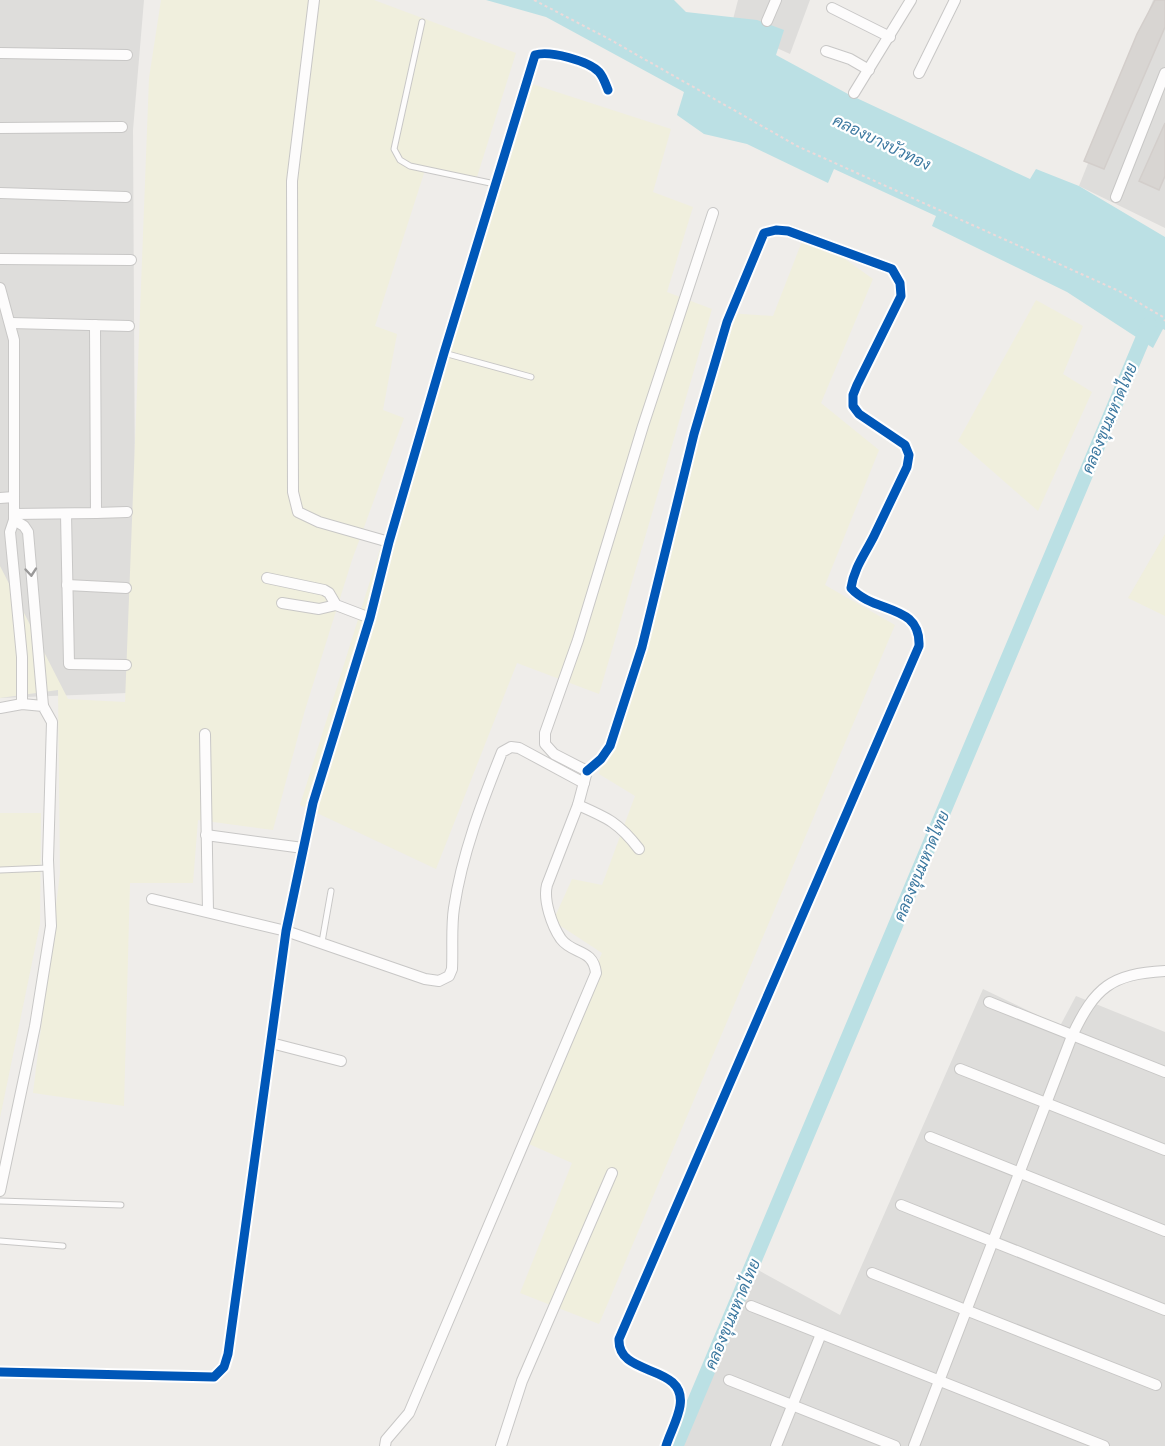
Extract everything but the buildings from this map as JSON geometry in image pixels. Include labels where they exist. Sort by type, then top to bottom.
[{"type":"street","points":[[314,0],[292,181],[293,492],[298,512],[319,522],[389,542]]},
{"type":"street","points":[[766,21],[777,0]]},
{"type":"street","points":[[855,93],[911,0]]},
{"type":"street","points":[[919,73],[955,0]]},
{"type":"street","points":[[832,8],[890,37]]},
{"type":"street","points":[[826,51],[850,59],[869,70]]},
{"type":"street","points":[[0,1372],[214,1377],[224,1367],[228,1354],[286,931],[303,848],[313,803],[370,618],[389,542],[444,353],[535,55],[547,52],[578,60],[600,72],[608,90]]},
{"type":"street","points":[[0,53],[127,55]]},
{"type":"street","points":[[1116,197],[1165,73]]},
{"type":"street","points":[[0,128],[122,127]]},
{"type":"street","points":[[0,193],[126,197]]},
{"type":"street","points":[[587,771],[554,754],[545,744],[545,733],[578,640],[643,426],[713,213]]},
{"type":"street","points":[[385,1446],[386,1440],[409,1413],[596,973],[595,963],[590,957],[561,939],[546,904],[545,894],[578,805],[587,771],[601,759],[610,746],[642,647],[694,434],[728,322],[764,233],[776,230],[788,231],[892,269],[900,283],[901,296],[857,385],[853,396],[853,406],[859,414],[905,445],[909,455],[902,477],[852,577],[851,588],[859,597],[911,618],[920,634],[919,646],[619,1340],[622,1355],[629,1361],[668,1377],[676,1384],[680,1395],[680,1406],[666,1446]]},
{"type":"street","points":[[0,259],[131,260]]},
{"type":"street","points":[[0,288],[14,340],[14,517],[10,532],[22,650],[22,704]]},
{"type":"street","points":[[11,323],[129,326]]},
{"type":"street","points":[[95,325],[96,513]]},
{"type":"street","points":[[0,498],[14,497]]},
{"type":"street","points":[[14,517],[127,512]]},
{"type":"street","points":[[66,514],[69,664],[126,665]]},
{"type":"street","points":[[0,1191],[35,1026],[51,926],[48,868],[52,722],[43,706],[28,532],[14,517]]},
{"type":"street","points":[[267,579],[324,590],[329,593],[336,605]]},
{"type":"street","points":[[67,585],[126,588]]},
{"type":"street","points":[[282,603],[319,609],[336,605],[370,618]]},
{"type":"street","points":[[22,650],[38,647]]},
{"type":"street","points":[[0,708],[22,704],[43,706]]},
{"type":"street","points":[[205,734],[208,911]]},
{"type":"street","points":[[152,899],[286,931],[425,979],[439,981],[449,976],[452,969],[454,909],[464,862],[480,807],[502,752],[511,747],[519,748],[584,783]]},
{"type":"street","points":[[578,805],[610,819],[626,832],[639,849]]},
{"type":"street","points":[[206,835],[303,848]]},
{"type":"street","points":[[914,1446],[1072,1036],[1086,1007],[1113,981],[1139,972],[1165,971]]},
{"type":"street","points":[[989,1002],[1165,1072]]},
{"type":"street","points":[[271,1043],[341,1061]]},
{"type":"street","points":[[960,1069],[1165,1150]]},
{"type":"street","points":[[930,1137],[1165,1231]]},
{"type":"street","points":[[501,1446],[522,1381],[612,1173]]},
{"type":"street","points":[[901,1205],[1165,1310]]},
{"type":"street","points":[[872,1273],[1156,1385]]},
{"type":"street","points":[[751,1306],[1104,1446]]},
{"type":"street","points":[[776,1446],[821,1334]]},
{"type":"street","points":[[729,1380],[895,1446]]},
{"type":"lane","points":[[422,22],[394,149],[400,160],[410,166],[496,184]]},
{"type":"lane","points":[[444,353],[531,377]]},
{"type":"lane","points":[[0,870],[48,868]]},
{"type":"lane","points":[[322,942],[331,891]]},
{"type":"lane","points":[[0,1201],[121,1205]]},
{"type":"lane","points":[[0,1241],[63,1246]]},
{"type":"path","points":[[534,0],[609,39],[797,146],[1109,286],[1164,318],[1165,321]]},
{"type":"shaded area","points":[[0,0],[144,0],[133,130],[135,495],[127,693],[0,698]]},
{"type":"shaded area","points":[[738,0],[810,0],[790,54],[731,27]]},
{"type":"shaded area","points":[[1153,0],[1165,0],[1165,228],[1079,186]]},
{"type":"shaded area","points":[[983,989],[1060,1026],[1076,996],[1165,1032],[1165,1446],[681,1446],[758,1270],[840,1315]]},
{"type":"green space","points":[[161,0],[374,0],[516,53],[477,177],[426,167],[375,326],[397,334],[383,410],[404,418],[352,560],[305,710],[273,830],[198,820],[193,883],[130,883],[124,1106],[33,1093],[60,873],[58,690],[0,698],[0,566],[68,699],[125,702],[149,78]]},
{"type":"green space","points":[[526,82],[671,129],[653,192],[693,207],[667,292],[712,309],[599,694],[517,663],[436,869],[300,805]]},
{"type":"green space","points":[[806,231],[873,279],[821,403],[879,450],[825,585],[895,625],[599,1324],[520,1293],[572,1163],[520,1140],[602,953],[553,921],[572,879],[602,885],[635,796],[599,774],[728,313],[773,316]]},
{"type":"green space","points":[[1036,300],[1083,326],[1063,374],[1092,392],[1038,511],[958,441]]},
{"type":"green space","points":[[1165,534],[1165,616],[1128,598]]},
{"type":"green space","points":[[0,813],[41,813],[40,924],[0,1118]]},
{"type":"water","name":"คลองบางบัวทอง","points":[[486,0],[674,0],[686,12],[757,20],[784,30],[776,55],[848,94],[1030,179],[1036,169],[1079,186],[1165,237],[1165,330],[1163,329],[1153,348],[1067,292],[932,226],[936,216],[834,169],[828,183],[747,144],[704,134],[677,115],[684,92],[546,17]]},
{"type":"waterway","name":"คลองขุนมหาดไทย","points":[[676,1446],[1149,324]]},
{"type":"cycle path","points":[[0,1372],[214,1377],[224,1367],[228,1354],[286,931],[313,803],[370,618],[389,542],[444,353],[535,55],[559,55],[587,64],[600,74],[608,90]]},
{"type":"cycle path","points":[[587,771],[601,759],[610,746],[642,647],[694,434],[727,322],[764,233],[776,230],[788,231],[892,269],[900,283],[901,296],[857,385],[853,395],[853,406],[859,414],[905,445],[909,455],[907,467],[857,568],[851,588],[861,596],[912,622],[918,632],[919,646],[619,1339],[621,1351],[629,1360],[663,1376],[673,1383],[679,1392],[679,1411],[666,1446]]}]
